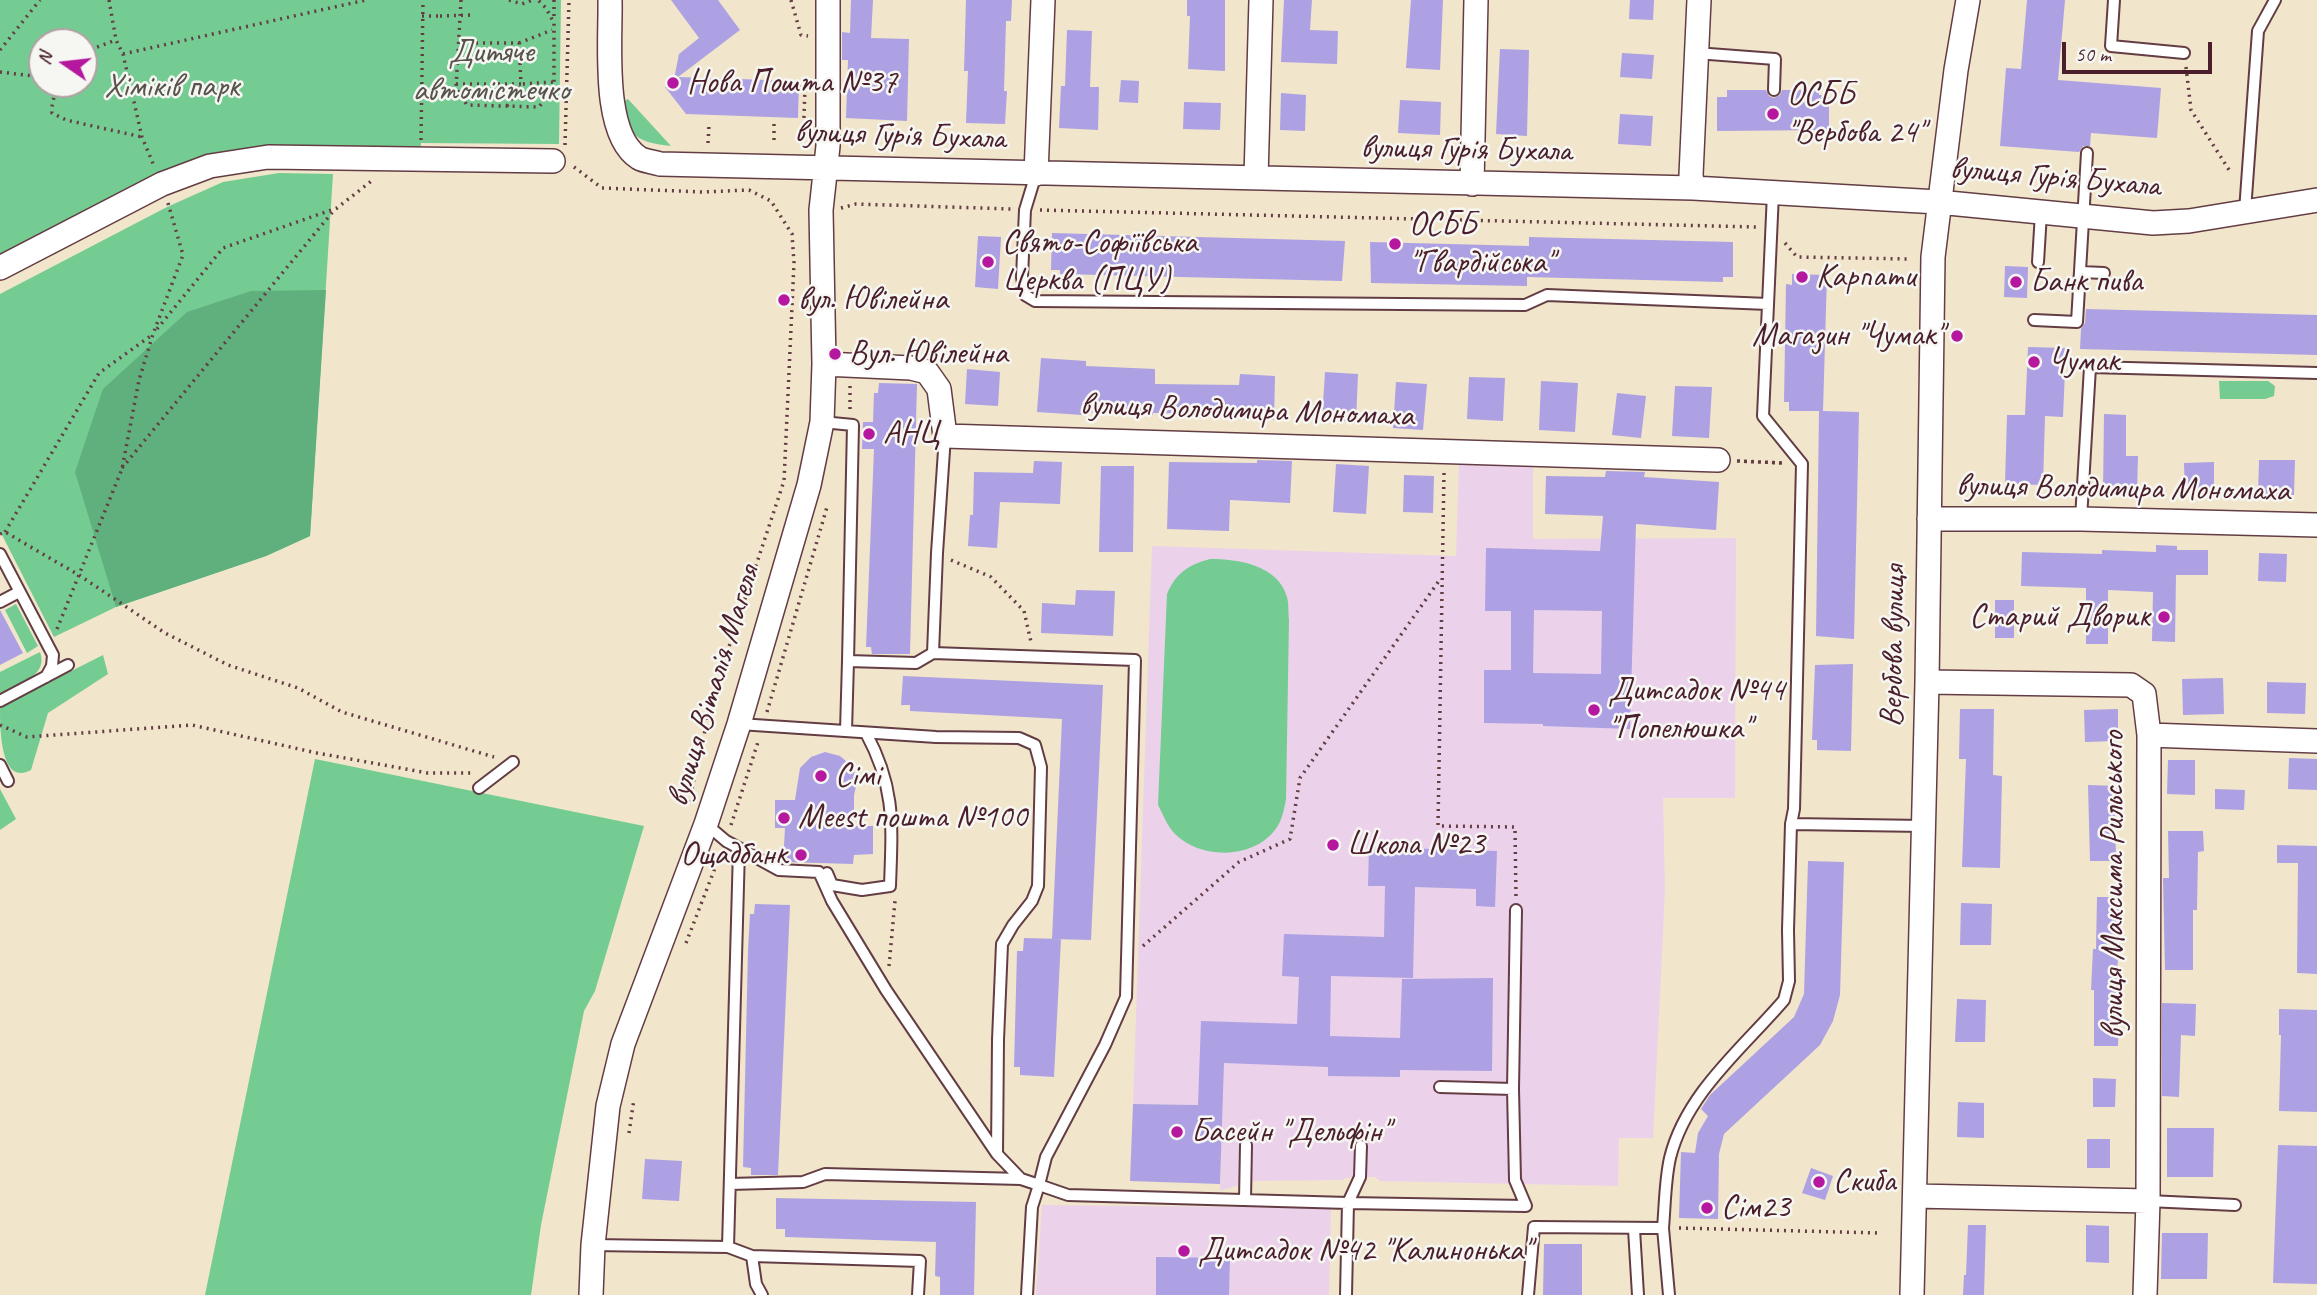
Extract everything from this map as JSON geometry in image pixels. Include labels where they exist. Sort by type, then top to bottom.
[{"type":"street","name":"вулиця Гурія Бухала","points":[[610,0],[612,113],[621,138],[639,158],[660,164],[1693,188],[1938,202],[2153,223],[2189,221],[2317,200]]},
{"type":"street","name":"вулиця Віталія Магеля","points":[[591,1295],[593,1245],[608,1106],[623,1044],[706,824],[739,724],[809,485],[822,422],[824,364],[821,210],[828,146],[828,0]]},
{"type":"street","points":[[1036,174],[1043,0]]},
{"type":"street","points":[[1256,178],[1261,0]]},
{"type":"street","points":[[1472,184],[1476,0]]},
{"type":"street","points":[[1693,188],[1691,175],[1699,0]]},
{"type":"street","name":"Вербова вулиця","points":[[1912,1295],[1927,682],[1933,257],[1938,202],[1968,0]]},
{"type":"street","points":[[0,268],[162,184],[210,166],[268,158],[561,156]]},
{"type":"street","points":[[824,364],[911,368],[927,372],[939,389],[945,436]]},
{"type":"street","name":"вулиця Володимира Мономаха","points":[[945,436],[1726,460]]},
{"type":"street","name":"вулиця Володимира Мономаха","points":[[1929,519],[2081,519],[2317,525]]},
{"type":"street","name":"вулиця Максима Рильського","points":[[1927,682],[2131,685],[2144,694],[2149,735],[2148,1201],[2145,1295]]},
{"type":"street","points":[[2149,735],[2317,741]]},
{"type":"street","points":[[1915,1196],[2148,1201]]},
{"type":"lane","points":[[2114,0],[2111,46],[2184,53]]},
{"type":"lane","points":[[2245,212],[2258,31],[2275,0]]},
{"type":"lane","points":[[1696,53],[1775,59],[1774,90]]},
{"type":"lane","points":[[2034,320],[2077,322],[2087,153]]},
{"type":"lane","points":[[1036,174],[1025,210],[1022,277],[1025,295],[1035,301],[1525,305],[1547,295],[1768,304]]},
{"type":"lane","points":[[1669,1295],[1663,1228],[1670,1158],[1684,1122],[1701,1094],[1784,1000],[1789,981],[1788,930],[1791,824],[1794,809],[1802,464],[1763,416],[1773,193]]},
{"type":"lane","points":[[2038,262],[2041,213]]},
{"type":"lane","points":[[2081,272],[2104,274]]},
{"type":"lane","points":[[2081,519],[2090,367],[2317,373]]},
{"type":"lane","points":[[822,422],[853,425],[846,731]]},
{"type":"lane","points":[[933,653],[945,436]]},
{"type":"lane","points":[[0,554],[52,655],[52,666],[47,677]]},
{"type":"lane","points":[[0,602],[19,592]]},
{"type":"lane","points":[[848,661],[916,663],[933,653],[1135,660],[1126,997],[1105,1045],[1046,1157],[1032,1207],[1027,1295]]},
{"type":"lane","points":[[0,701],[68,665]]},
{"type":"lane","points":[[739,724],[866,733],[1019,737],[1034,745],[1041,767],[1038,886],[1032,901],[1002,944],[997,1154]]},
{"type":"lane","points":[[706,824],[726,841],[779,870],[826,870],[832,885],[862,890],[890,886],[892,812],[880,758],[866,733]]},
{"type":"lane","points":[[479,788],[513,762]]},
{"type":"lane","points":[[0,765],[8,781]]},
{"type":"lane","points":[[1791,824],[1924,826]]},
{"type":"lane","points":[[728,1247],[739,849]]},
{"type":"lane","points":[[819,872],[832,901],[886,990],[997,1154],[1021,1179]]},
{"type":"lane","points":[[730,1184],[803,1182],[825,1174],[1021,1179],[1068,1195],[1526,1206],[1515,1180],[1513,1089],[1516,911]]},
{"type":"lane","points":[[1440,1087],[1513,1089]]},
{"type":"lane","points":[[1245,1200],[1246,1145]]},
{"type":"lane","points":[[1346,1295],[1348,1203],[1360,1177],[1362,1146]]},
{"type":"lane","points":[[2148,1201],[2235,1205]]},
{"type":"lane","points":[[1528,1295],[1534,1227],[1663,1228]]},
{"type":"lane","points":[[1633,1229],[1638,1295]]},
{"type":"lane","points":[[593,1245],[728,1247],[752,1256],[920,1261],[918,1295]]},
{"type":"lane","points":[[752,1256],[756,1284],[762,1295]]},
{"type":"path","points":[[0,50],[40,0]]},
{"type":"path","points":[[52,655],[54,637],[122,469],[139,380],[183,255],[162,184],[142,137],[124,54],[116,40],[109,0]]},
{"type":"path","points":[[124,54],[366,0]]},
{"type":"path","points":[[421,143],[422,0]]},
{"type":"path","points":[[461,0],[456,88],[467,105],[539,107],[554,82],[554,0]]},
{"type":"path","points":[[509,0],[522,4],[532,0]]},
{"type":"path","points":[[459,43],[519,43],[552,32],[554,23],[538,0]]},
{"type":"path","points":[[569,0],[561,156],[602,188],[703,192],[749,190],[771,201],[792,234],[794,263],[784,481],[713,695],[689,803]]},
{"type":"path","points":[[792,0],[801,35],[827,39]]},
{"type":"path","points":[[422,16],[473,15]]},
{"type":"path","points":[[98,47],[116,40]]},
{"type":"path","points":[[507,106],[521,84],[519,43]]},
{"type":"path","points":[[2184,53],[2190,110],[2234,177]]},
{"type":"path","points":[[0,72],[28,75]]},
{"type":"path","points":[[456,83],[554,82]]},
{"type":"path","points":[[799,86],[805,87],[803,145]]},
{"type":"path","points":[[54,98],[51,103],[52,113],[66,120],[142,137]]},
{"type":"path","points":[[774,124],[774,142]]},
{"type":"path","points":[[708,143],[709,125]]},
{"type":"path","points":[[122,469],[337,208],[401,159]]},
{"type":"path","points":[[830,212],[856,204],[1771,227],[1797,257],[1933,257]]},
{"type":"path","points":[[337,208],[223,248],[153,334],[99,373],[2,533],[79,575],[165,632],[228,665],[298,688],[342,712],[513,762]]},
{"type":"path","points":[[850,365],[850,415]]},
{"type":"path","points":[[1445,450],[1438,826],[1515,827],[1516,911]]},
{"type":"path","points":[[1726,460],[1802,464]]},
{"type":"path","points":[[1726,460],[1802,464]]},
{"type":"path","points":[[937,553],[991,577],[1024,611],[1035,657]]},
{"type":"path","points":[[1127,960],[1239,862],[1290,839],[1300,778],[1442,577]]},
{"type":"path","points":[[0,725],[27,737],[192,725],[317,753],[428,773],[477,773]]},
{"type":"path","points":[[886,990],[895,894],[890,886]]},
{"type":"path","points":[[1663,1228],[1880,1233]]},
{"type":"shaded area","name":"Школа №23","points":[[1459,461],[1533,462],[1533,539],[1736,538],[1735,798],[1663,798],[1665,890],[1653,1138],[1619,1138],[1618,1186],[1380,1181],[1375,1177],[1360,1177],[1343,1180],[1251,1181],[1220,1191],[1221,1157],[1198,1105],[1133,1104],[1152,546],[1456,556]]},
{"type":"shaded area","name":"Дитсадок №42 \"Калинонька\"","points":[[1042,1205],[1331,1208],[1329,1295],[1036,1295]]},
{"type":"green space","name":"Хіміків парк","points":[[0,0],[561,0],[559,144],[421,143],[420,159],[210,166],[0,268]]},
{"type":"green space","points":[[628,99],[671,146],[643,140],[631,131],[619,104]]},
{"type":"green space","points":[[279,173],[333,174],[310,536],[266,556],[116,607],[54,637],[0,531],[0,294],[167,207],[223,182]]},
{"type":"green space","points":[[326,290],[310,536],[266,556],[116,607],[75,472],[103,389],[187,312],[251,291]]},
{"type":"green space","points":[[2219,381],[2268,381],[2275,386],[2274,396],[2265,399],[2220,399]]},
{"type":"green space","points":[[1210,559],[1233,560],[1266,571],[1282,586],[1287,597],[1289,620],[1286,799],[1281,819],[1265,840],[1253,847],[1226,853],[1212,852],[1186,842],[1172,831],[1158,805],[1167,594],[1184,571]]},
{"type":"green space","points":[[16,604],[38,646],[27,653],[5,610]]},
{"type":"green space","points":[[40,652],[42,660],[36,673],[30,679],[0,694],[0,672]]},
{"type":"green space","points":[[103,655],[108,674],[48,713],[31,770],[21,773],[13,770],[4,752],[0,707]]},
{"type":"green space","points":[[315,759],[644,826],[595,991],[584,1011],[541,1225],[531,1295],[205,1295]]},
{"type":"green space","points":[[0,789],[16,819],[0,830]]},
{"type":"building","points":[[671,0],[718,0],[740,30],[678,77],[799,81],[798,118],[686,114],[665,87],[674,79],[679,54],[699,38]]},
{"type":"building","points":[[851,0],[873,0],[871,38],[909,39],[907,121],[846,118],[848,60],[842,60],[842,32],[850,33]]},
{"type":"building","points":[[966,0],[1012,0],[1011,21],[1006,21],[1005,124],[966,123]]},
{"type":"building","points":[[1187,0],[1225,0],[1225,71],[1188,69],[1190,16],[1187,16]]},
{"type":"building","points":[[1284,0],[1312,0],[1310,30],[1338,31],[1337,64],[1281,62]]},
{"type":"building","points":[[1411,0],[1443,0],[1440,70],[1406,68]]},
{"type":"building","points":[[1630,0],[1654,0],[1653,20],[1629,19]]},
{"type":"building","points":[[2027,0],[2065,0],[2058,80],[2161,88],[2157,138],[2091,133],[2090,146],[2083,146],[2079,152],[2000,146],[2006,68],[2021,69]]},
{"type":"building","points":[[1067,30],[1092,31],[1090,87],[1099,87],[1098,130],[1059,128],[1061,86],[1065,86]]},
{"type":"building","points":[[1500,49],[1529,50],[1527,136],[1496,134]]},
{"type":"building","points":[[1622,53],[1654,55],[1652,79],[1620,77]]},
{"type":"building","points":[[1121,80],[1139,81],[1138,103],[1119,102]]},
{"type":"building","name":"ОСББ \"Вербова 24\"","points":[[1727,90],[1766,90],[1769,96],[1774,98],[1780,95],[1782,90],[1819,90],[1819,95],[1829,95],[1829,130],[1717,131],[1717,97],[1727,97]]},
{"type":"building","points":[[1281,93],[1306,95],[1305,131],[1280,130]]},
{"type":"building","points":[[1400,100],[1441,102],[1440,135],[1398,133]]},
{"type":"building","points":[[1184,102],[1221,103],[1220,130],[1183,129]]},
{"type":"building","points":[[1620,114],[1653,116],[1651,146],[1618,144]]},
{"type":"building","points":[[1052,233],[1345,241],[1342,281],[1060,274],[1060,270],[1051,270]]},
{"type":"building","name":"Свято-Софіївська Церква (ПЦУ)","points":[[978,236],[1001,237],[998,289],[975,287]]},
{"type":"building","points":[[1529,237],[1733,242],[1733,277],[1723,277],[1723,282],[1527,277],[1527,286],[1371,283],[1370,242],[1529,246]]},
{"type":"building","name":"Банк пива","points":[[2005,266],[2028,267],[2027,298],[2004,297]]},
{"type":"building","points":[[1792,274],[1827,275],[1823,411],[1859,412],[1854,639],[1816,636],[1819,411],[1789,411],[1789,402],[1784,402],[1786,284],[1792,285]]},
{"type":"building","points":[[2086,309],[2317,315],[2317,355],[2080,349]]},
{"type":"building","points":[[2028,347],[2066,348],[2063,417],[2045,416],[2043,485],[2005,484],[2007,415],[2025,415]]},
{"type":"building","points":[[1041,358],[1086,361],[1086,366],[1155,369],[1155,384],[1239,385],[1240,374],[1275,376],[1274,420],[1238,419],[1238,414],[1082,412],[1082,415],[1037,412]]},
{"type":"building","points":[[967,369],[1000,372],[998,406],[965,404]]},
{"type":"building","points":[[1325,372],[1358,374],[1356,422],[1322,420]]},
{"type":"building","points":[[1469,377],[1505,378],[1503,421],[1467,419]]},
{"type":"building","points":[[1541,381],[1578,383],[1575,432],[1539,430]]},
{"type":"building","points":[[1396,382],[1427,384],[1423,430],[1393,428]]},
{"type":"building","points":[[879,383],[917,384],[910,654],[872,654],[871,647],[866,647],[874,449],[862,449],[863,422],[873,422],[874,393],[878,393]]},
{"type":"building","points":[[1675,386],[1712,387],[1709,438],[1672,436]]},
{"type":"building","points":[[1617,393],[1646,396],[1641,438],[1612,435]]},
{"type":"building","points":[[2104,414],[2126,415],[2126,456],[2138,456],[2137,494],[2103,493]]},
{"type":"building","points":[[1257,460],[1292,461],[1290,503],[1230,500],[1229,531],[1167,529],[1169,462],[1257,463]]},
{"type":"building","points":[[2259,460],[2295,460],[2294,495],[2258,494]]},
{"type":"building","points":[[1034,461],[1062,462],[1060,504],[1000,502],[997,548],[968,546],[970,515],[973,515],[974,472],[1033,473]]},
{"type":"building","points":[[2214,462],[2214,493],[2185,494],[2184,463]]},
{"type":"building","points":[[1336,464],[1369,466],[1366,514],[1333,512]]},
{"type":"building","points":[[1101,466],[1134,466],[1133,552],[1099,552]]},
{"type":"building","points":[[1606,471],[1645,472],[1644,477],[1719,482],[1716,530],[1636,524],[1630,729],[1484,723],[1484,670],[1511,670],[1511,611],[1485,611],[1486,548],[1600,551],[1603,516],[1545,514],[1546,476],[1605,477]],"holes":[[[1534,610],[1602,611],[1601,674],[1533,673]]]},
{"type":"building","points":[[1404,475],[1434,476],[1433,513],[1403,512]]},
{"type":"building","points":[[2156,545],[2177,546],[2177,550],[2208,550],[2208,575],[2176,575],[2175,642],[2152,641],[2153,592],[2108,590],[2108,644],[2086,644],[2086,588],[2021,586],[2022,552],[2156,552]]},
{"type":"building","points":[[2259,553],[2287,554],[2286,582],[2258,581]]},
{"type":"building","points":[[1076,590],[1115,591],[1113,636],[1041,633],[1042,603],[1075,605]]},
{"type":"building","points":[[1995,600],[2014,600],[2014,638],[1995,638]]},
{"type":"building","points":[[0,610],[23,653],[0,665]]},
{"type":"building","points":[[1853,664],[1851,751],[1817,750],[1817,740],[1812,740],[1815,665]]},
{"type":"building","points":[[903,676],[1103,685],[1091,940],[1052,939],[1062,719],[910,711],[910,705],[901,705]]},
{"type":"building","points":[[2223,678],[2224,714],[2183,715],[2182,679]]},
{"type":"building","points":[[2267,682],[2306,683],[2305,714],[2267,713]]},
{"type":"building","points":[[1960,709],[1994,709],[1993,775],[2002,776],[2000,868],[1962,867],[1966,759],[1959,759]]},
{"type":"building","points":[[2118,709],[2118,741],[2085,742],[2084,710]]},
{"type":"building","points":[[825,752],[840,756],[853,767],[857,782],[854,795],[854,826],[873,826],[873,854],[854,855],[853,864],[783,862],[785,828],[775,828],[775,800],[795,800],[800,768],[811,757]]},
{"type":"building","points":[[2289,758],[2317,759],[2317,790],[2288,789]]},
{"type":"building","points":[[2168,760],[2195,760],[2195,795],[2167,794]]},
{"type":"building","points":[[2088,785],[2118,786],[2118,813],[2115,813],[2116,861],[2090,861]]},
{"type":"building","points":[[2215,789],[2245,790],[2244,810],[2215,809]]},
{"type":"building","points":[[2168,831],[2203,831],[2204,851],[2198,852],[2197,910],[2193,910],[2193,970],[2165,970],[2163,878],[2169,878]]},
{"type":"building","points":[[2277,845],[2317,846],[2317,974],[2297,973],[2298,863],[2277,863]]},
{"type":"building","points":[[1369,847],[1497,851],[1495,907],[1476,906],[1476,889],[1415,887],[1413,978],[1331,976],[1330,1036],[1400,1038],[1402,979],[1493,978],[1492,1071],[1400,1070],[1400,1077],[1328,1076],[1328,1067],[1224,1063],[1220,1184],[1130,1181],[1133,1104],[1198,1105],[1201,1021],[1297,1024],[1299,977],[1282,976],[1284,934],[1384,937],[1385,886],[1368,886]]},
{"type":"building","points":[[1808,861],[1844,862],[1840,995],[1833,1021],[1820,1045],[1724,1134],[1719,1154],[1718,1219],[1679,1218],[1681,1152],[1695,1153],[1698,1133],[1708,1116],[1701,1109],[1710,1095],[1794,1017],[1804,994]]},
{"type":"building","points":[[2097,897],[2121,897],[2115,1017],[2119,1017],[2118,1046],[2094,1046],[2094,990],[2091,990],[2093,949],[2096,949]]},
{"type":"building","points":[[1961,903],[1992,904],[1991,945],[1960,945]]},
{"type":"building","points":[[755,904],[790,905],[778,1175],[751,1175],[751,1168],[743,1167],[748,950],[750,914],[754,914]]},
{"type":"building","points":[[1024,938],[1061,939],[1054,1077],[1020,1075],[1020,1067],[1014,1067],[1017,951],[1023,951]]},
{"type":"building","points":[[1957,999],[1986,1000],[1985,1042],[1955,1042]]},
{"type":"building","points":[[2162,1003],[2196,1004],[2195,1036],[2181,1035],[2179,1097],[2162,1096]]},
{"type":"building","points":[[2279,1009],[2317,1010],[2317,1112],[2279,1111]]},
{"type":"building","points":[[2093,1078],[2116,1079],[2115,1107],[2093,1107]]},
{"type":"building","points":[[1958,1102],[1984,1103],[1984,1138],[1957,1137]]},
{"type":"building","points":[[2167,1128],[2214,1128],[2213,1177],[2167,1177]]},
{"type":"building","points":[[2087,1139],[2110,1139],[2110,1168],[2087,1168]]},
{"type":"building","points":[[2278,1145],[2317,1146],[2317,1284],[2273,1283]]},
{"type":"building","points":[[645,1159],[682,1161],[679,1201],[642,1199]]},
{"type":"building","name":"Скиба","points":[[1811,1168],[1833,1176],[1825,1200],[1802,1193]]},
{"type":"building","points":[[776,1198],[976,1202],[974,1295],[940,1295],[940,1277],[935,1276],[936,1242],[785,1237],[785,1229],[776,1229]]},
{"type":"building","points":[[1968,1225],[1986,1225],[1984,1295],[1963,1295]]},
{"type":"building","points":[[2086,1225],[2109,1226],[2109,1263],[2086,1262]]},
{"type":"building","points":[[2162,1233],[2208,1233],[2207,1279],[2161,1279]]},
{"type":"building","points":[[1544,1244],[1582,1244],[1582,1295],[1543,1295]]},
{"type":"building","points":[[1156,1257],[1230,1258],[1229,1295],[1156,1295]]},
{"type":"place","name":"Нова Пошта №37","points":[[673,83]]},
{"type":"place","name":"ОСББ \"Вербова 24\"","points":[[1773,114]]},
{"type":"place","name":"ОСББ \"Гвардійська\"","points":[[1395,244]]},
{"type":"place","name":"Свято-Софіївська Церква (ПЦУ)","points":[[988,262]]},
{"type":"place","name":"Карпати","points":[[1802,277]]},
{"type":"place","name":"Банк пива","points":[[2016,282]]},
{"type":"place","name":"вул. Ювілейна","points":[[784,300]]},
{"type":"place","name":"Магазин \"Чумак\"","points":[[1957,336]]},
{"type":"place","name":"Вул. Ювілейна","points":[[835,354]]},
{"type":"place","name":"Чумак","points":[[2034,362]]},
{"type":"place","name":"АНЦ","points":[[869,434]]},
{"type":"place","name":"Старий Дворик","points":[[2164,617]]},
{"type":"place","name":"Дитсадок №44 \"Попелюшка\"","points":[[1594,710]]},
{"type":"place","name":"Сімі","points":[[821,776]]},
{"type":"place","name":"Meest пошта №100","points":[[784,818]]},
{"type":"place","name":"Школа №23","points":[[1333,845]]},
{"type":"place","name":"Ощадбанк","points":[[801,855]]},
{"type":"place","name":"Басейн \"Дельфін\"","points":[[1177,1132]]},
{"type":"place","name":"Скиба","points":[[1819,1182]]},
{"type":"place","name":"Сім23","points":[[1707,1208]]},
{"type":"place","name":"Дитсадок №42 \"Калинонька\"","points":[[1184,1251]]},
{"type":"park label","name":"Дитяче автомістечко","points":[[491,72]]}]
